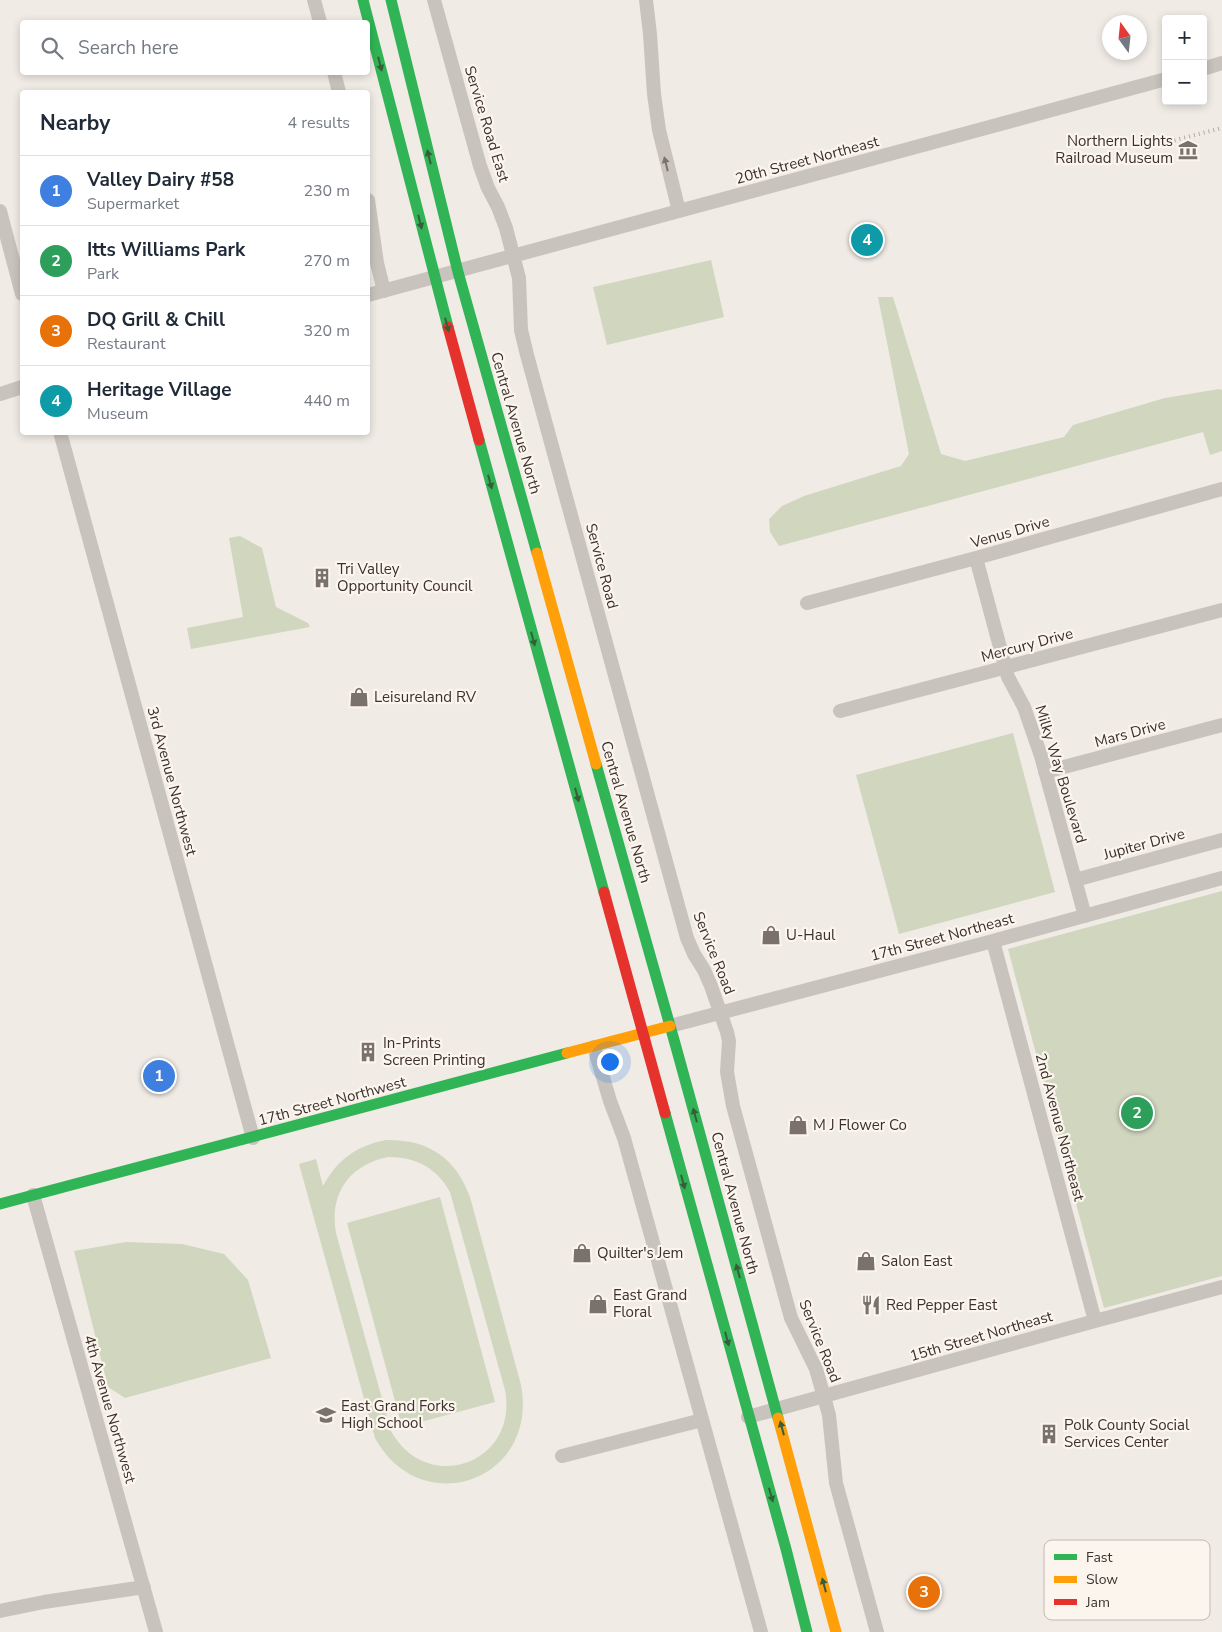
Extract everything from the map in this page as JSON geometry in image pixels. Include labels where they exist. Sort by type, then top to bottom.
[{"type":"main road","points":[[363,0],[368,20]]},
{"type":"main road","name":"Central Avenue North","points":[[391,0],[458,272],[670,1026],[836,1632]]},
{"type":"main road","points":[[370,27],[434,278],[786,1549],[807,1632]]},
{"type":"main road","name":"17th Street Northwest","points":[[0,1204],[670,1026]]},
{"type":"street","points":[[314,0],[319,20]]},
{"type":"street","name":"Service Road East","points":[[434,0],[480,166],[488,188],[498,206],[514,255]]},
{"type":"street","points":[[646,0],[659,130],[679,211]]},
{"type":"street","points":[[1207,67],[1222,64]]},
{"type":"street","points":[[335,75],[339,90]]},
{"type":"street","name":"20th Street Northeast","points":[[370,294],[1162,80]]},
{"type":"street","points":[[0,210],[20,286]]},
{"type":"street","points":[[370,214],[377,263],[384,291]]},
{"type":"street","name":"Service Road","points":[[514,255],[520,286],[521,330],[687,938],[704,970],[729,1041],[727,1072],[733,1106],[791,1318],[816,1370],[824,1396],[829,1415],[836,1483],[877,1632]]},
{"type":"street","points":[[0,394],[20,388]]},
{"type":"street","name":"3rd Avenue Northwest","points":[[61,435],[254,1138]]},
{"type":"street","name":"Venus Drive","points":[[807,603],[1222,489]]},
{"type":"street","name":"Milky Way Boulevard","points":[[976,558],[1011,685],[1024,707],[1046,772],[1085,916]]},
{"type":"street","name":"Mercury Drive","points":[[840,711],[1222,610]]},
{"type":"street","name":"Mars Drive","points":[[1046,772],[1222,725]]},
{"type":"street","name":"Jupiter Drive","points":[[1075,880],[1222,840]]},
{"type":"street","name":"17th Street Northeast","points":[[670,1026],[993,941],[1222,878]]},
{"type":"street","name":"2nd Avenue Northeast","points":[[993,941],[1095,1321]]},
{"type":"street","points":[[594,1046],[610,1101],[624,1138],[761,1632]]},
{"type":"street","name":"4th Avenue Northwest","points":[[33,1195],[156,1632]]},
{"type":"street","name":"15th Street Northeast","points":[[748,1417],[1222,1287]]},
{"type":"street","points":[[562,1456],[702,1420]]},
{"type":"street","points":[[0,1611],[53,1600],[144,1588]]},
{"type":"green space","points":[[711,260],[724,317],[607,345],[593,287]]},
{"type":"green space","points":[[878,297],[893,297],[941,454],[965,461],[1064,437],[1073,425],[1165,398],[1219,389],[1222,390],[1222,451],[1210,455],[1203,432],[779,546],[770,532],[769,519],[782,506],[804,496],[901,466],[909,454]]},
{"type":"green space","points":[[240,536],[262,548],[276,607],[308,623],[310,627],[191,649],[187,628],[243,617],[229,538]]},
{"type":"green space","points":[[1013,733],[1055,892],[899,934],[856,775]]},
{"type":"green space","points":[[1222,891],[1222,1276],[1104,1308],[1008,949]]},
{"type":"green space","points":[[386,1140],[401,1141],[427,1147],[448,1162],[457,1172],[470,1197],[521,1385],[522,1418],[512,1446],[495,1466],[472,1479],[446,1483],[420,1479],[395,1464],[375,1438],[299,1164],[316,1159],[323,1186],[335,1168],[349,1155]],"holes":[[[388,1157],[408,1159],[432,1170],[439,1176],[450,1192],[505,1390],[506,1416],[498,1437],[485,1453],[467,1463],[447,1466],[426,1462],[407,1451],[391,1431],[336,1233],[336,1206],[339,1194],[345,1183],[362,1167],[374,1161]]]},
{"type":"green space","points":[[440,1197],[495,1402],[402,1427],[347,1223]]},
{"type":"green space","points":[[126,1242],[182,1244],[224,1254],[248,1280],[271,1358],[125,1398],[108,1387],[74,1251]]},
{"type":"railway","points":[[1160,144],[1222,128]]},
{"type":"traffic: fast","points":[[363,0],[368,20]]},
{"type":"traffic: fast","points":[[391,0],[458,272],[537,553]]},
{"type":"traffic: fast","points":[[370,27],[448,327]]},
{"type":"traffic: fast","points":[[479,440],[604,892]]},
{"type":"traffic: fast","points":[[596,764],[778,1418]]},
{"type":"traffic: fast","points":[[0,1204],[567,1053]]},
{"type":"traffic: fast","points":[[665,1113],[786,1549],[807,1632]]},
{"type":"traffic: slow","points":[[537,553],[596,764]]},
{"type":"traffic: slow","points":[[567,1053],[670,1026]]},
{"type":"traffic: slow","points":[[778,1418],[836,1632]]},
{"type":"traffic: jam","points":[[448,327],[479,440]]},
{"type":"traffic: jam","points":[[604,892],[665,1113]]},
{"type":"place","name":"Northern Lights Railroad Museum","points":[[1188,150]]},
{"type":"place","name":"Heritage Village","points":[[867,240]]},
{"type":"place","name":"Tri Valley Opportunity Council","points":[[322,578]]},
{"type":"place","name":"Leisureland RV","points":[[359,697]]},
{"type":"place","name":"U-Haul","points":[[771,935]]},
{"type":"place","name":"In-Prints Screen Printing","points":[[368,1052]]},
{"type":"place","name":"Valley Dairy #58","points":[[159,1076]]},
{"type":"place","name":"Itts Williams Park","points":[[1137,1113]]},
{"type":"place","name":"M J Flower Co","points":[[798,1125]]},
{"type":"place","name":"Quilter's Jem","points":[[582,1253]]},
{"type":"place","name":"Salon East","points":[[866,1261]]},
{"type":"place","name":"East Grand Floral","points":[[598,1304]]},
{"type":"place","name":"Red Pepper East","points":[[871,1305]]},
{"type":"place","name":"East Grand Forks High School","points":[[326,1415]]},
{"type":"place","name":"Polk County Social Services Center","points":[[1049,1434]]},
{"type":"place","name":"DQ Grill & Chill","points":[[924,1592]]}]
